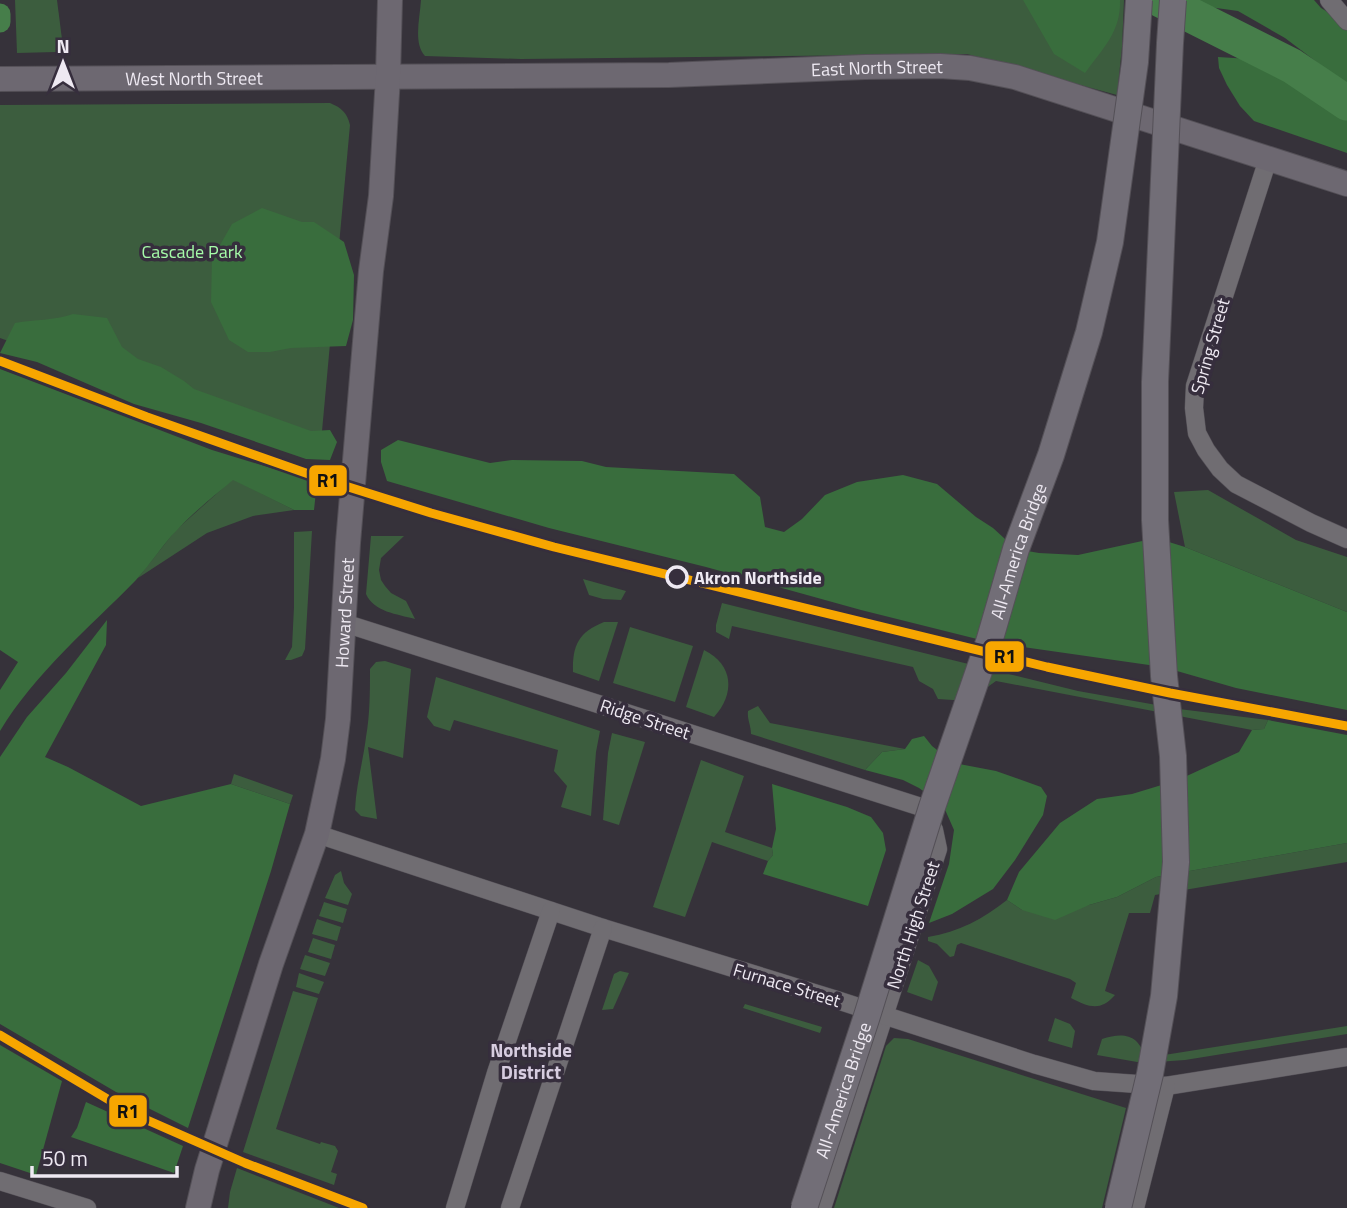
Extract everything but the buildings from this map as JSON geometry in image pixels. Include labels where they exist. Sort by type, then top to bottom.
[{"type":"main road","name":"All-America Bridge","points":[[804,1208],[932,807],[989,642],[1016,549],[1051,454],[1089,332],[1110,242],[1135,62],[1139,0]]},
{"type":"main road","points":[[1118,1208],[1147,1087],[1164,996],[1176,862],[1173,756],[1164,676],[1155,520],[1155,382],[1173,0]]},
{"type":"street","name":"Howard Street","points":[[198,1208],[207,1170],[271,964],[317,834],[333,759],[338,719],[348,542],[370,285],[381,196],[390,0]]},
{"type":"street","points":[[1329,0],[1347,22]]},
{"type":"street","name":"East North Street","points":[[388,76],[669,75],[865,67],[970,68],[1015,77],[1347,184]]},
{"type":"street","name":"West North Street","points":[[0,79],[388,76]]},
{"type":"street","name":"Spring Street","points":[[1268,159],[1195,386],[1197,433],[1220,469],[1236,484],[1347,539]]},
{"type":"street","name":"Ridge Street","points":[[344,623],[920,807],[934,830]]},
{"type":"street","name":"North High Street","points":[[795,1208],[857,1007],[912,843],[934,830],[938,849],[822,1208]]},
{"type":"street","name":"Furnace Street","points":[[317,834],[603,928],[1094,1081],[1166,1086],[1347,1057]]},
{"type":"street","points":[[455,1208],[496,1073],[551,911]]},
{"type":"street","points":[[510,1208],[603,928]]},
{"type":"street","points":[[1135,1208],[1166,1086]]},
{"type":"street","points":[[0,1181],[87,1208]]},
{"type":"green space","points":[[15,0],[57,0],[63,47],[56,52],[17,53]]},
{"type":"green space","points":[[421,0],[1124,0],[1117,95],[967,54],[521,59],[425,56],[418,37]]},
{"type":"green space","points":[[1023,0],[1120,0],[1120,11],[1110,39],[1085,73],[1054,54]]},
{"type":"green space","points":[[1173,0],[1314,0],[1321,8],[1347,24],[1347,89],[1285,38],[1238,11]]},
{"type":"green space","points":[[1218,57],[1250,59],[1280,65],[1329,101],[1347,120],[1347,153],[1254,121],[1240,106],[1227,85],[1219,68]]},
{"type":"green space","name":"Cascade Park","points":[[330,103],[343,111],[350,125],[320,453],[0,338],[0,105]]},
{"type":"green space","points":[[262,208],[302,222],[314,222],[344,242],[354,275],[353,320],[346,346],[248,352],[229,340],[211,302],[212,259],[232,224]]},
{"type":"green space","points":[[73,314],[107,318],[122,347],[138,359],[161,367],[194,389],[311,431],[330,430],[337,442],[330,460],[306,459],[201,423],[134,404],[37,362],[0,353],[15,323]]},
{"type":"green space","points":[[0,369],[212,450],[317,482],[314,510],[294,510],[233,480],[184,523],[136,580],[46,670],[0,731],[0,690],[18,662],[0,650]]},
{"type":"green space","points":[[398,440],[490,463],[512,460],[582,461],[606,467],[734,474],[760,497],[765,527],[784,532],[802,519],[825,495],[857,482],[903,475],[937,484],[1016,549],[1078,555],[1156,538],[1347,612],[1347,710],[1236,688],[1163,667],[989,642],[549,528],[387,481],[381,462],[381,450]]},
{"type":"green space","points":[[233,479],[294,510],[253,516],[207,533],[138,578],[175,531]]},
{"type":"green space","points":[[1208,490],[1296,540],[1347,557],[1347,612],[1185,547],[1174,492]]},
{"type":"green space","points":[[312,531],[305,649],[302,656],[285,660],[292,647],[294,532]]},
{"type":"green space","points":[[371,536],[404,536],[381,558],[379,570],[385,586],[391,593],[406,601],[415,619],[380,609],[366,594]]},
{"type":"green space","points":[[583,579],[626,591],[621,600],[603,599],[589,595]]},
{"type":"green space","points":[[722,603],[1078,691],[1179,709],[1268,720],[1264,729],[1252,730],[996,681],[968,701],[938,699],[933,689],[919,681],[913,667],[732,626],[729,639],[716,632]]},
{"type":"green space","points":[[107,620],[106,645],[45,757],[141,806],[231,784],[290,804],[188,1128],[116,1092],[0,1024],[0,757],[27,717]]},
{"type":"green space","points":[[604,622],[618,622],[599,681],[573,672],[573,663],[576,647],[583,635]]},
{"type":"green space","points":[[630,627],[693,646],[675,702],[613,683]]},
{"type":"green space","points":[[704,650],[721,664],[728,680],[726,699],[714,717],[686,707]]},
{"type":"green space","points":[[385,661],[411,669],[403,758],[368,747],[377,819],[361,816],[355,810],[368,720],[370,669],[376,662]]},
{"type":"green space","points":[[436,677],[600,731],[591,816],[561,807],[567,786],[554,771],[558,750],[454,720],[450,731],[434,726],[427,717]]},
{"type":"green space","points":[[758,706],[770,723],[905,749],[882,752],[865,770],[751,734],[748,711]]},
{"type":"green space","points":[[1268,720],[1347,735],[1347,843],[1156,877],[1117,897],[1089,905],[1055,920],[1022,910],[1007,900],[1019,872],[1060,823],[1097,799],[1132,794],[1178,780],[1239,752],[1252,730],[1264,729]]},
{"type":"green space","points":[[612,733],[645,742],[619,825],[603,820]]},
{"type":"green space","points":[[924,736],[954,763],[996,771],[1041,787],[1047,796],[1043,815],[993,889],[952,914],[929,923],[949,864],[954,830],[943,805],[919,788],[903,780],[865,770],[882,752],[905,749],[912,739]]},
{"type":"green space","points":[[701,760],[744,776],[725,832],[772,848],[773,855],[768,861],[712,842],[685,917],[653,907]]},
{"type":"green space","points":[[234,774],[293,795],[290,804],[231,784]]},
{"type":"green space","points":[[772,784],[871,817],[883,833],[886,850],[868,906],[763,874],[773,855],[776,829]]},
{"type":"green space","points":[[1347,843],[1347,862],[1155,895],[1150,913],[1129,913],[1105,991],[1115,995],[1099,1006],[1071,998],[1076,983],[1070,979],[961,943],[957,945],[954,956],[950,957],[937,944],[928,941],[928,937],[970,924],[1007,900],[1022,910],[1089,905],[1117,897],[1156,877]]},
{"type":"green space","points":[[341,871],[344,883],[352,894],[348,905],[325,898],[335,875]]},
{"type":"green space","points":[[324,902],[347,909],[343,923],[319,916]]},
{"type":"green space","points":[[317,919],[341,927],[337,941],[312,934]]},
{"type":"green space","points":[[313,938],[335,945],[331,959],[308,952]]},
{"type":"green space","points":[[305,955],[330,963],[325,976],[300,969]]},
{"type":"green space","points":[[918,960],[929,966],[938,982],[932,1001],[907,992]]},
{"type":"green space","points":[[620,971],[629,973],[613,1009],[602,1010],[614,974]]},
{"type":"green space","points":[[299,973],[324,982],[319,994],[296,987]]},
{"type":"green space","points":[[293,991],[318,998],[276,1129],[320,1144],[321,1142],[335,1146],[338,1151],[331,1172],[337,1174],[334,1185],[243,1152]]},
{"type":"green space","points":[[745,1004],[822,1027],[820,1033],[743,1008]]},
{"type":"green space","points":[[1055,1018],[1070,1024],[1075,1031],[1072,1048],[1048,1041]]},
{"type":"green space","points":[[1347,1026],[1347,1034],[1185,1060],[1143,1063],[1097,1055],[1102,1039],[1117,1036],[1134,1040],[1139,1044],[1145,1058]]},
{"type":"green space","points":[[894,1038],[908,1039],[1126,1108],[1102,1208],[834,1208],[886,1046]]},
{"type":"green space","points":[[0,1045],[62,1081],[36,1175],[0,1163]]},
{"type":"green space","points":[[86,1102],[183,1146],[174,1173],[71,1137]]},
{"type":"green space","points":[[237,1168],[339,1208],[228,1208]]},
{"type":"waterway","points":[[1161,0],[1292,66],[1347,103]]},
{"type":"waterway","points":[[0,14],[0,22]]},
{"type":"transit line","name":"R1","points":[[0,361],[147,417],[320,478],[431,513],[554,547],[1047,667],[1347,726]]},
{"type":"transit line","name":"R1","points":[[0,1035],[131,1113],[245,1163],[363,1208]]},
{"type":"place","name":"Akron Northside","points":[[677,577]]},
{"type":"district","name":"Northside District","points":[[531,1060]]}]
